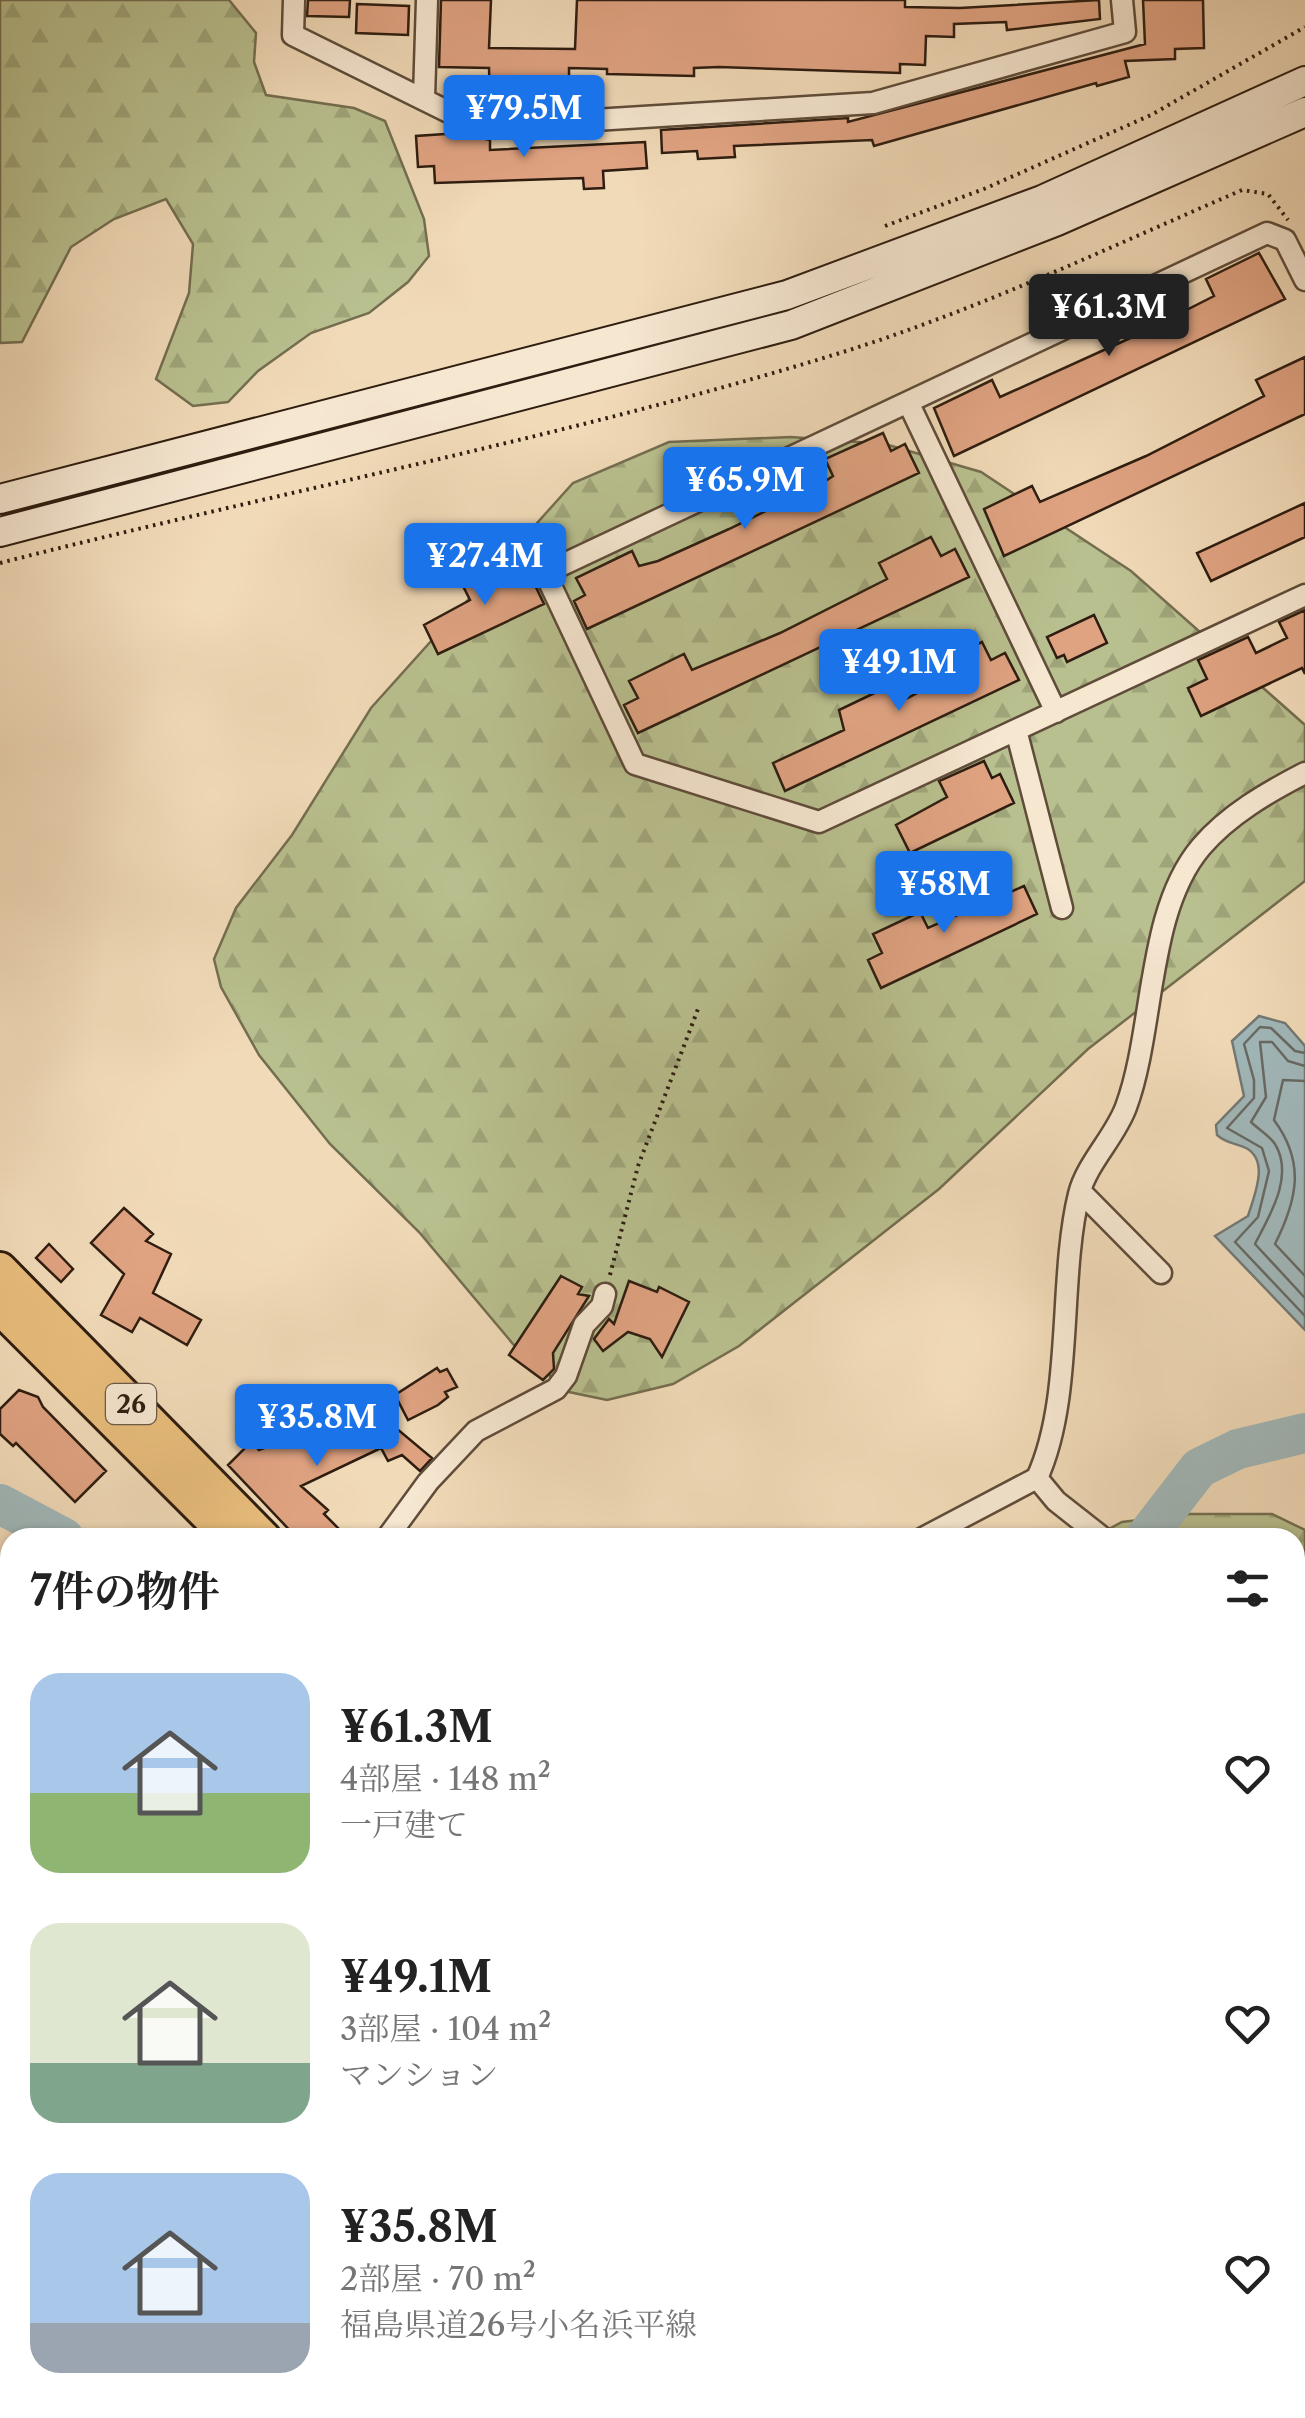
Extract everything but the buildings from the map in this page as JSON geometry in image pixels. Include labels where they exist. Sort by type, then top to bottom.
[{"type":"main road","name":"26","points":[[0,1269],[254,1528]]},
{"type":"main road","name":"26","points":[[0,1308],[220,1528]]},
{"type":"street","points":[[294,0],[293,34],[480,127],[873,103],[1125,32],[1122,0]]},
{"type":"street","points":[[424,98],[427,0]]},
{"type":"street","points":[[0,500],[787,295],[1302,98]]},
{"type":"street","points":[[0,532],[791,325],[1057,221],[1302,98]]},
{"type":"street","points":[[1305,280],[1285,240],[1267,233],[908,402],[540,563],[636,764],[819,822],[1305,596]]},
{"type":"street","points":[[908,402],[1056,712]]},
{"type":"street","points":[[1016,730],[1062,908]]},
{"type":"street","points":[[942,1528],[1038,1478],[1051,1432],[1080,1192],[1126,1108],[1148,1019],[1167,912],[1200,848],[1259,797],[1305,773]]},
{"type":"street","points":[[1080,1192],[1162,1273]]},
{"type":"street","points":[[394,1528],[428,1482],[476,1432],[556,1389],[566,1376],[584,1324],[602,1306],[605,1294]]},
{"type":"street","points":[[1038,1478],[1056,1501],[1090,1528]]},
{"type":"path","points":[[885,226],[984,189],[1151,115],[1305,27]]},
{"type":"path","points":[[0,562],[559,432],[843,352],[1022,287],[1242,190],[1268,194],[1289,222]]},
{"type":"path","points":[[605,1294],[638,1166],[698,1010]]},
{"type":"green space","points":[[0,0],[229,0],[256,33],[254,62],[266,95],[354,108],[385,121],[424,219],[429,256],[408,282],[369,313],[311,333],[258,371],[228,402],[193,406],[156,379],[189,293],[193,244],[166,199],[114,219],[71,247],[22,342],[0,343]]},
{"type":"green space","points":[[791,437],[885,444],[981,472],[1131,571],[1305,725],[1305,881],[1088,1049],[939,1189],[739,1346],[673,1384],[607,1400],[569,1392],[513,1344],[419,1232],[330,1144],[259,1055],[221,987],[214,959],[236,908],[292,835],[371,708],[573,483],[669,442]]},
{"type":"green space","points":[[1190,1514],[1272,1514],[1301,1528],[1111,1528],[1122,1522]]},
{"type":"water","points":[[1259,1016],[1285,1023],[1305,1046],[1305,1330],[1215,1236],[1248,1216],[1256,1189],[1259,1170],[1253,1154],[1217,1135],[1216,1125],[1244,1096],[1232,1041]]},
{"type":"waterway","points":[[1153,1528],[1199,1468],[1238,1449],[1305,1433]]},
{"type":"waterway","points":[[0,1504],[45,1528]]}]
